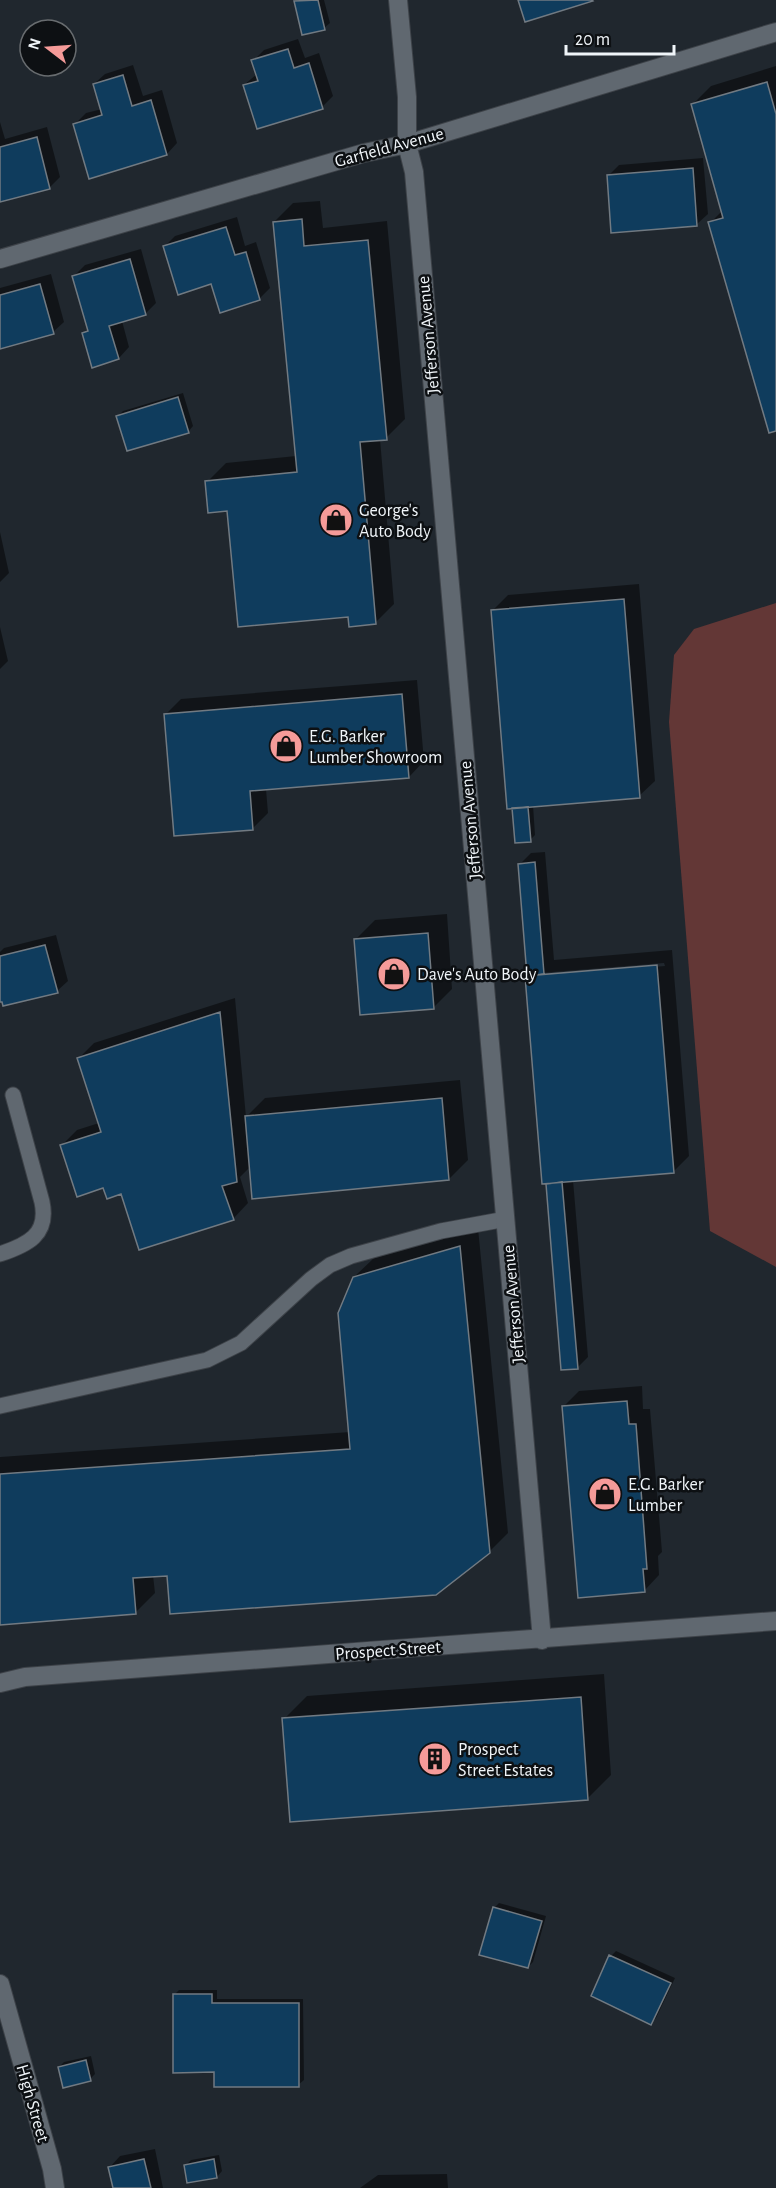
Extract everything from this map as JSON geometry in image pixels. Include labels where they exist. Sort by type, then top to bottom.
[{"type":"street","name":"Jefferson Avenue","points":[[398,0],[407,97],[407,144],[414,172],[542,1640]]},
{"type":"street","name":"Garfield Avenue","points":[[0,259],[364,153],[407,144],[776,32]]},
{"type":"street","name":"Prospect Street","points":[[0,1683],[24,1677],[258,1658],[542,1640],[776,1621]]},
{"type":"street","name":"High Street","points":[[0,1984],[52,2169],[55,2188]]},
{"type":"lane","points":[[0,1254],[30,1242],[39,1230],[44,1216],[13,1095]]},
{"type":"lane","points":[[0,1406],[207,1360],[240,1343],[311,1279],[330,1265],[351,1256],[441,1231],[506,1219]]},
{"type":"shaded area","points":[[776,603],[776,1267],[710,1231],[669,722],[674,655],[694,629]]},
{"type":"building","points":[[318,0],[325,30],[302,35],[294,1]]},
{"type":"building","points":[[518,0],[592,0],[593,1],[525,22]]},
{"type":"building","points":[[288,49],[294,68],[309,63],[323,109],[257,129],[243,85],[258,81],[251,60]]},
{"type":"building","points":[[123,75],[132,106],[151,100],[167,155],[89,179],[73,124],[102,115],[93,84]]},
{"type":"building","points":[[767,82],[776,114],[776,431],[769,433],[708,222],[723,218],[691,104]]},
{"type":"building","points":[[37,137],[50,189],[0,202],[0,147]]},
{"type":"building","points":[[693,168],[697,226],[611,233],[607,175]]},
{"type":"building","points":[[302,219],[304,246],[368,240],[387,440],[360,442],[376,624],[349,627],[348,617],[238,627],[227,511],[208,513],[205,481],[297,472],[273,222]]},
{"type":"building","points":[[226,227],[235,255],[246,252],[260,300],[220,313],[211,284],[178,295],[163,246]]},
{"type":"building","points":[[130,259],[146,315],[109,326],[119,359],[92,368],[82,333],[88,331],[72,276]]},
{"type":"building","points":[[40,284],[54,334],[0,349],[0,295]]},
{"type":"building","points":[[178,397],[189,433],[127,451],[116,416]]},
{"type":"building","points":[[624,599],[640,798],[507,809],[491,610]]},
{"type":"building","name":"E.G. Barker Lumber Showroom","points":[[402,694],[409,778],[250,791],[253,830],[174,836],[164,714]]},
{"type":"building","points":[[528,807],[531,842],[515,843],[512,808]]},
{"type":"building","points":[[535,862],[544,974],[527,976],[518,864]]},
{"type":"building","name":"Dave's Auto Body","points":[[428,933],[434,1009],[360,1015],[354,939]]},
{"type":"building","points":[[45,945],[58,993],[3,1006],[0,1002],[0,956]]},
{"type":"building","points":[[657,965],[674,1173],[542,1184],[525,976]]},
{"type":"building","points":[[220,1012],[237,1182],[222,1186],[234,1220],[139,1250],[121,1194],[107,1199],[103,1188],[77,1197],[60,1145],[101,1132],[77,1058]]},
{"type":"building","points":[[442,1098],[449,1180],[252,1199],[245,1116]]},
{"type":"building","points":[[562,1182],[578,1369],[561,1370],[546,1184]]},
{"type":"building","points":[[460,1246],[490,1553],[436,1595],[170,1614],[167,1576],[133,1578],[136,1614],[0,1625],[0,1474],[350,1449],[338,1313],[353,1277]]},
{"type":"building","name":"E.G. Barker Lumber","points":[[627,1401],[629,1424],[636,1424],[647,1569],[643,1569],[645,1592],[578,1598],[562,1406]]},
{"type":"building","name":"Prospect Street Estates","points":[[581,1697],[588,1800],[290,1822],[282,1718]]},
{"type":"building","points":[[493,1907],[542,1921],[528,1968],[479,1955]]},
{"type":"building","points":[[609,1955],[671,1983],[651,2025],[591,1996]]},
{"type":"building","points":[[173,1994],[212,1994],[212,2003],[299,2003],[299,2087],[214,2087],[214,2072],[173,2073]]},
{"type":"building","points":[[86,2060],[91,2081],[63,2088],[58,2067]]},
{"type":"building","points":[[144,2159],[151,2188],[113,2188],[108,2167]]},
{"type":"building","points":[[214,2159],[217,2178],[187,2183],[184,2165]]},
{"type":"place","name":"George's Auto Body","points":[[336,520]]},
{"type":"place","name":"E.G. Barker Lumber Showroom","points":[[286,746]]},
{"type":"place","name":"Dave's Auto Body","points":[[394,974]]},
{"type":"place","name":"E.G. Barker Lumber","points":[[605,1494]]},
{"type":"place","name":"Prospect Street Estates","points":[[435,1759]]}]
